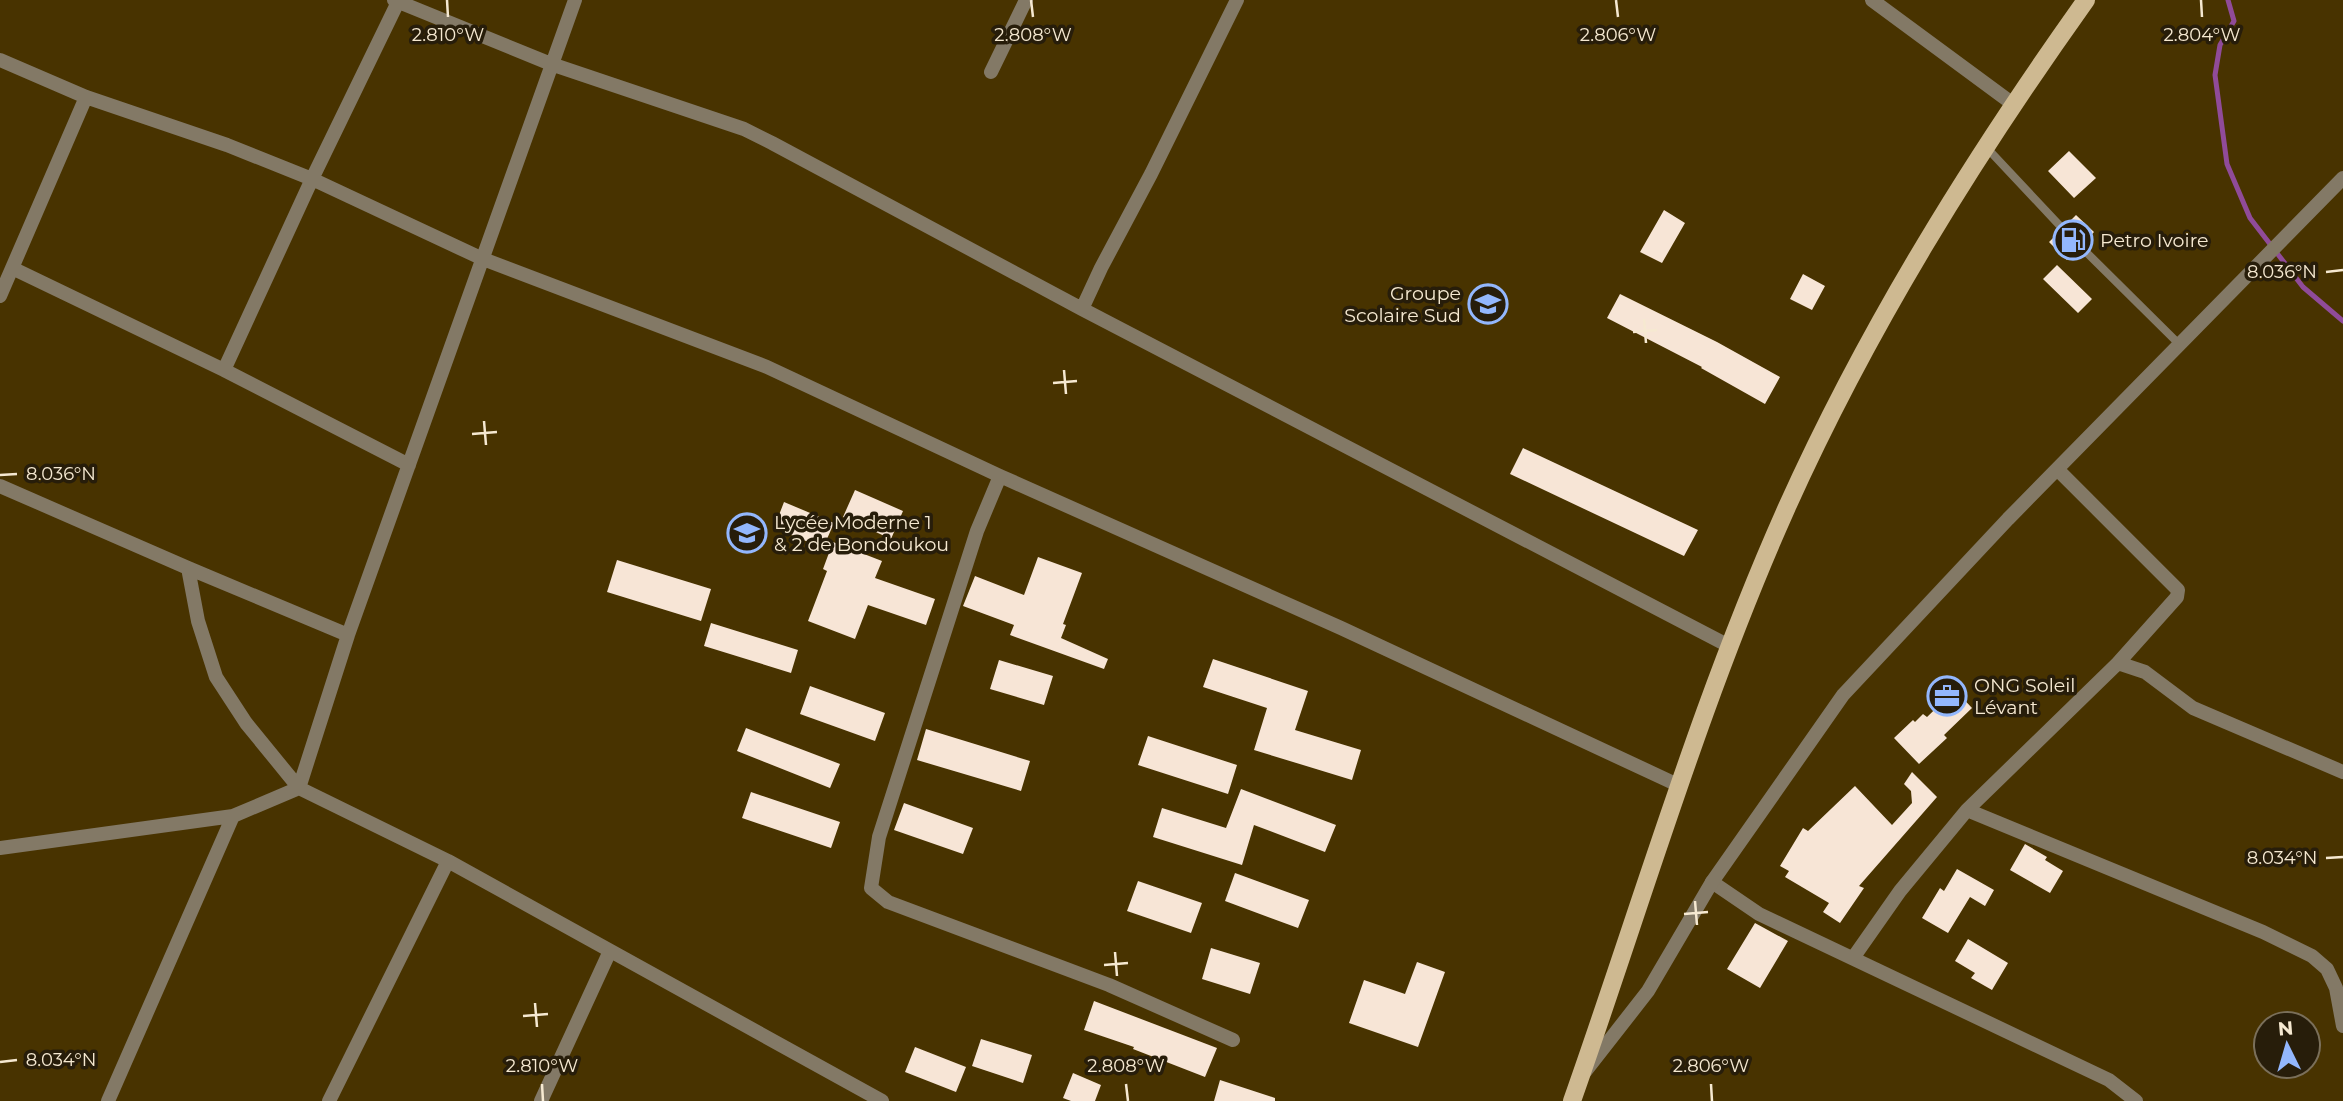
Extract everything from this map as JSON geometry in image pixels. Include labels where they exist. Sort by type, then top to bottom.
[{"type":"main road","points":[[1572,1101],[1729,646],[1787,507],[1843,392],[1903,280],[2013,104],[2086,0]]},
{"type":"street","points":[[0,848],[233,816],[299,788],[348,635],[575,0]]},
{"type":"street","points":[[991,72],[1026,0]]},
{"type":"street","points":[[1082,309],[1237,0]]},
{"type":"street","points":[[1872,0],[2013,104]]},
{"type":"street","points":[[224,370],[396,1],[551,64],[744,129],[1082,309],[1729,646]]},
{"type":"street","points":[[0,60],[86,97],[312,178],[483,259],[767,367],[1000,476],[1341,628],[1680,786]]},
{"type":"street","points":[[0,296],[86,97]]},
{"type":"street","points":[[1580,1079],[1648,991],[1712,882],[1843,695],[1930,600],[2343,178]]},
{"type":"street","points":[[12,268],[224,370],[409,466]]},
{"type":"street","points":[[1853,958],[1900,891],[1967,810],[2118,663],[2177,597],[2178,590],[2058,470]]},
{"type":"street","points":[[1000,476],[977,531],[879,837],[871,888],[888,902],[1109,985],[1233,1040]]},
{"type":"street","points":[[0,486],[348,635]]},
{"type":"street","points":[[188,568],[198,621],[216,677],[246,723],[299,788],[448,861],[881,1101]]},
{"type":"street","points":[[2118,663],[2145,672],[2193,708],[2343,772]]},
{"type":"street","points":[[1967,810],[2263,932],[2312,956],[2327,969],[2336,988],[2343,1026]]},
{"type":"street","points":[[107,1101],[233,816]]},
{"type":"street","points":[[328,1101],[448,861]]},
{"type":"street","points":[[1712,882],[1759,914],[2109,1080],[2136,1101]]},
{"type":"street","points":[[541,1101],[610,951]]},
{"type":"lane","points":[[1986,147],[2062,228]]},
{"type":"lane","points":[[2080,247],[2180,345]]},
{"type":"building","points":[[2069,151],[2096,178],[2074,198],[2048,171]]},
{"type":"building","points":[[1664,210],[1685,223],[1662,263],[1640,252]]},
{"type":"building","points":[[2076,215],[2094,232],[2085,242],[2075,242],[2076,251],[2067,260],[2049,242],[2058,233],[2067,232],[2067,224]]},
{"type":"building","points":[[2057,265],[2092,299],[2078,313],[2043,279]]},
{"type":"building","points":[[1803,274],[1825,286],[1812,310],[1790,299]]},
{"type":"building","points":[[1620,294],[1780,377],[1765,404],[1702,367],[1607,318]]},
{"type":"building","points":[[1523,448],[1698,530],[1684,556],[1510,474]]},
{"type":"building","points":[[855,490],[903,511],[891,539],[843,517]]},
{"type":"building","points":[[784,502],[834,523],[823,548],[774,528]]},
{"type":"building","points":[[833,542],[882,561],[875,578],[935,599],[926,625],[868,605],[855,639],[808,621],[827,571],[823,569]]},
{"type":"building","points":[[1038,557],[1082,573],[1063,624],[1066,625],[1061,638],[1108,659],[1104,669],[1010,635],[1014,625],[963,606],[975,576],[1024,595]]},
{"type":"building","points":[[617,560],[711,589],[701,621],[607,592]]},
{"type":"building","points":[[711,623],[798,650],[791,673],[704,646]]},
{"type":"building","points":[[1213,659],[1308,691],[1295,730],[1361,750],[1352,780],[1254,750],[1267,708],[1203,687]]},
{"type":"building","points":[[999,660],[1053,676],[1044,705],[990,689]]},
{"type":"building","points":[[810,686],[885,713],[875,741],[800,714]]},
{"type":"building","points":[[1955,690],[1972,708],[1944,735],[1947,738],[1919,764],[1894,738],[1913,720],[1915,722],[1923,714],[1927,717]]},
{"type":"building","points":[[746,728],[840,764],[830,788],[737,751]]},
{"type":"building","points":[[926,729],[1030,761],[1021,791],[917,760]]},
{"type":"building","points":[[1148,736],[1237,765],[1228,794],[1138,765]]},
{"type":"building","points":[[1912,772],[1937,797],[1859,886],[1864,888],[1840,923],[1823,912],[1829,903],[1785,877],[1789,871],[1780,866],[1803,828],[1808,831],[1855,786],[1892,825],[1912,803],[1911,791],[1904,784]]},
{"type":"building","points":[[1241,789],[1336,825],[1325,852],[1254,825],[1242,865],[1153,837],[1162,808],[1226,828]]},
{"type":"building","points":[[751,792],[840,822],[831,848],[742,818]]},
{"type":"building","points":[[904,803],[973,828],[963,854],[894,830]]},
{"type":"building","points":[[2025,844],[2047,857],[2045,860],[2063,871],[2050,893],[2010,870]]},
{"type":"building","points":[[1957,869],[1994,890],[1985,906],[1970,897],[1948,933],[1922,918],[1940,888],[1944,891]]},
{"type":"building","points":[[1235,873],[1309,900],[1298,928],[1225,901]]},
{"type":"building","points":[[1138,881],[1202,903],[1191,933],[1127,911]]},
{"type":"building","points":[[1755,923],[1788,941],[1760,988],[1727,969]]},
{"type":"building","points":[[1968,939],[2008,963],[1992,990],[1971,978],[1975,973],[1955,961]]},
{"type":"building","points":[[1211,948],[1260,963],[1250,994],[1202,979]]},
{"type":"building","points":[[1417,962],[1445,972],[1418,1047],[1349,1023],[1364,980],[1405,994]]},
{"type":"building","points":[[1094,1001],[1217,1048],[1205,1077],[1133,1049],[1134,1047],[1084,1030]]},
{"type":"building","points":[[981,1039],[1032,1055],[1023,1083],[972,1066]]},
{"type":"building","points":[[915,1047],[966,1067],[956,1092],[905,1072]]},
{"type":"building","points":[[1073,1073],[1101,1085],[1095,1101],[1071,1101],[1063,1098]]},
{"type":"building","points":[[1220,1080],[1275,1098],[1275,1101],[1214,1101]]},
{"type":"waterway","points":[[2228,0],[2234,21],[2220,45],[2215,75],[2227,164],[2250,218],[2303,287],[2343,321]]},
{"type":"place","name":"Petro Ivoire","points":[[2073,240]]},
{"type":"place","name":"Groupe Scolaire Sud","points":[[1488,304]]},
{"type":"place","name":"Lycée Moderne 1 & 2 de Bondoukou","points":[[747,533]]},
{"type":"place","name":"ONG Soleil Lévant","points":[[1947,696]]}]
